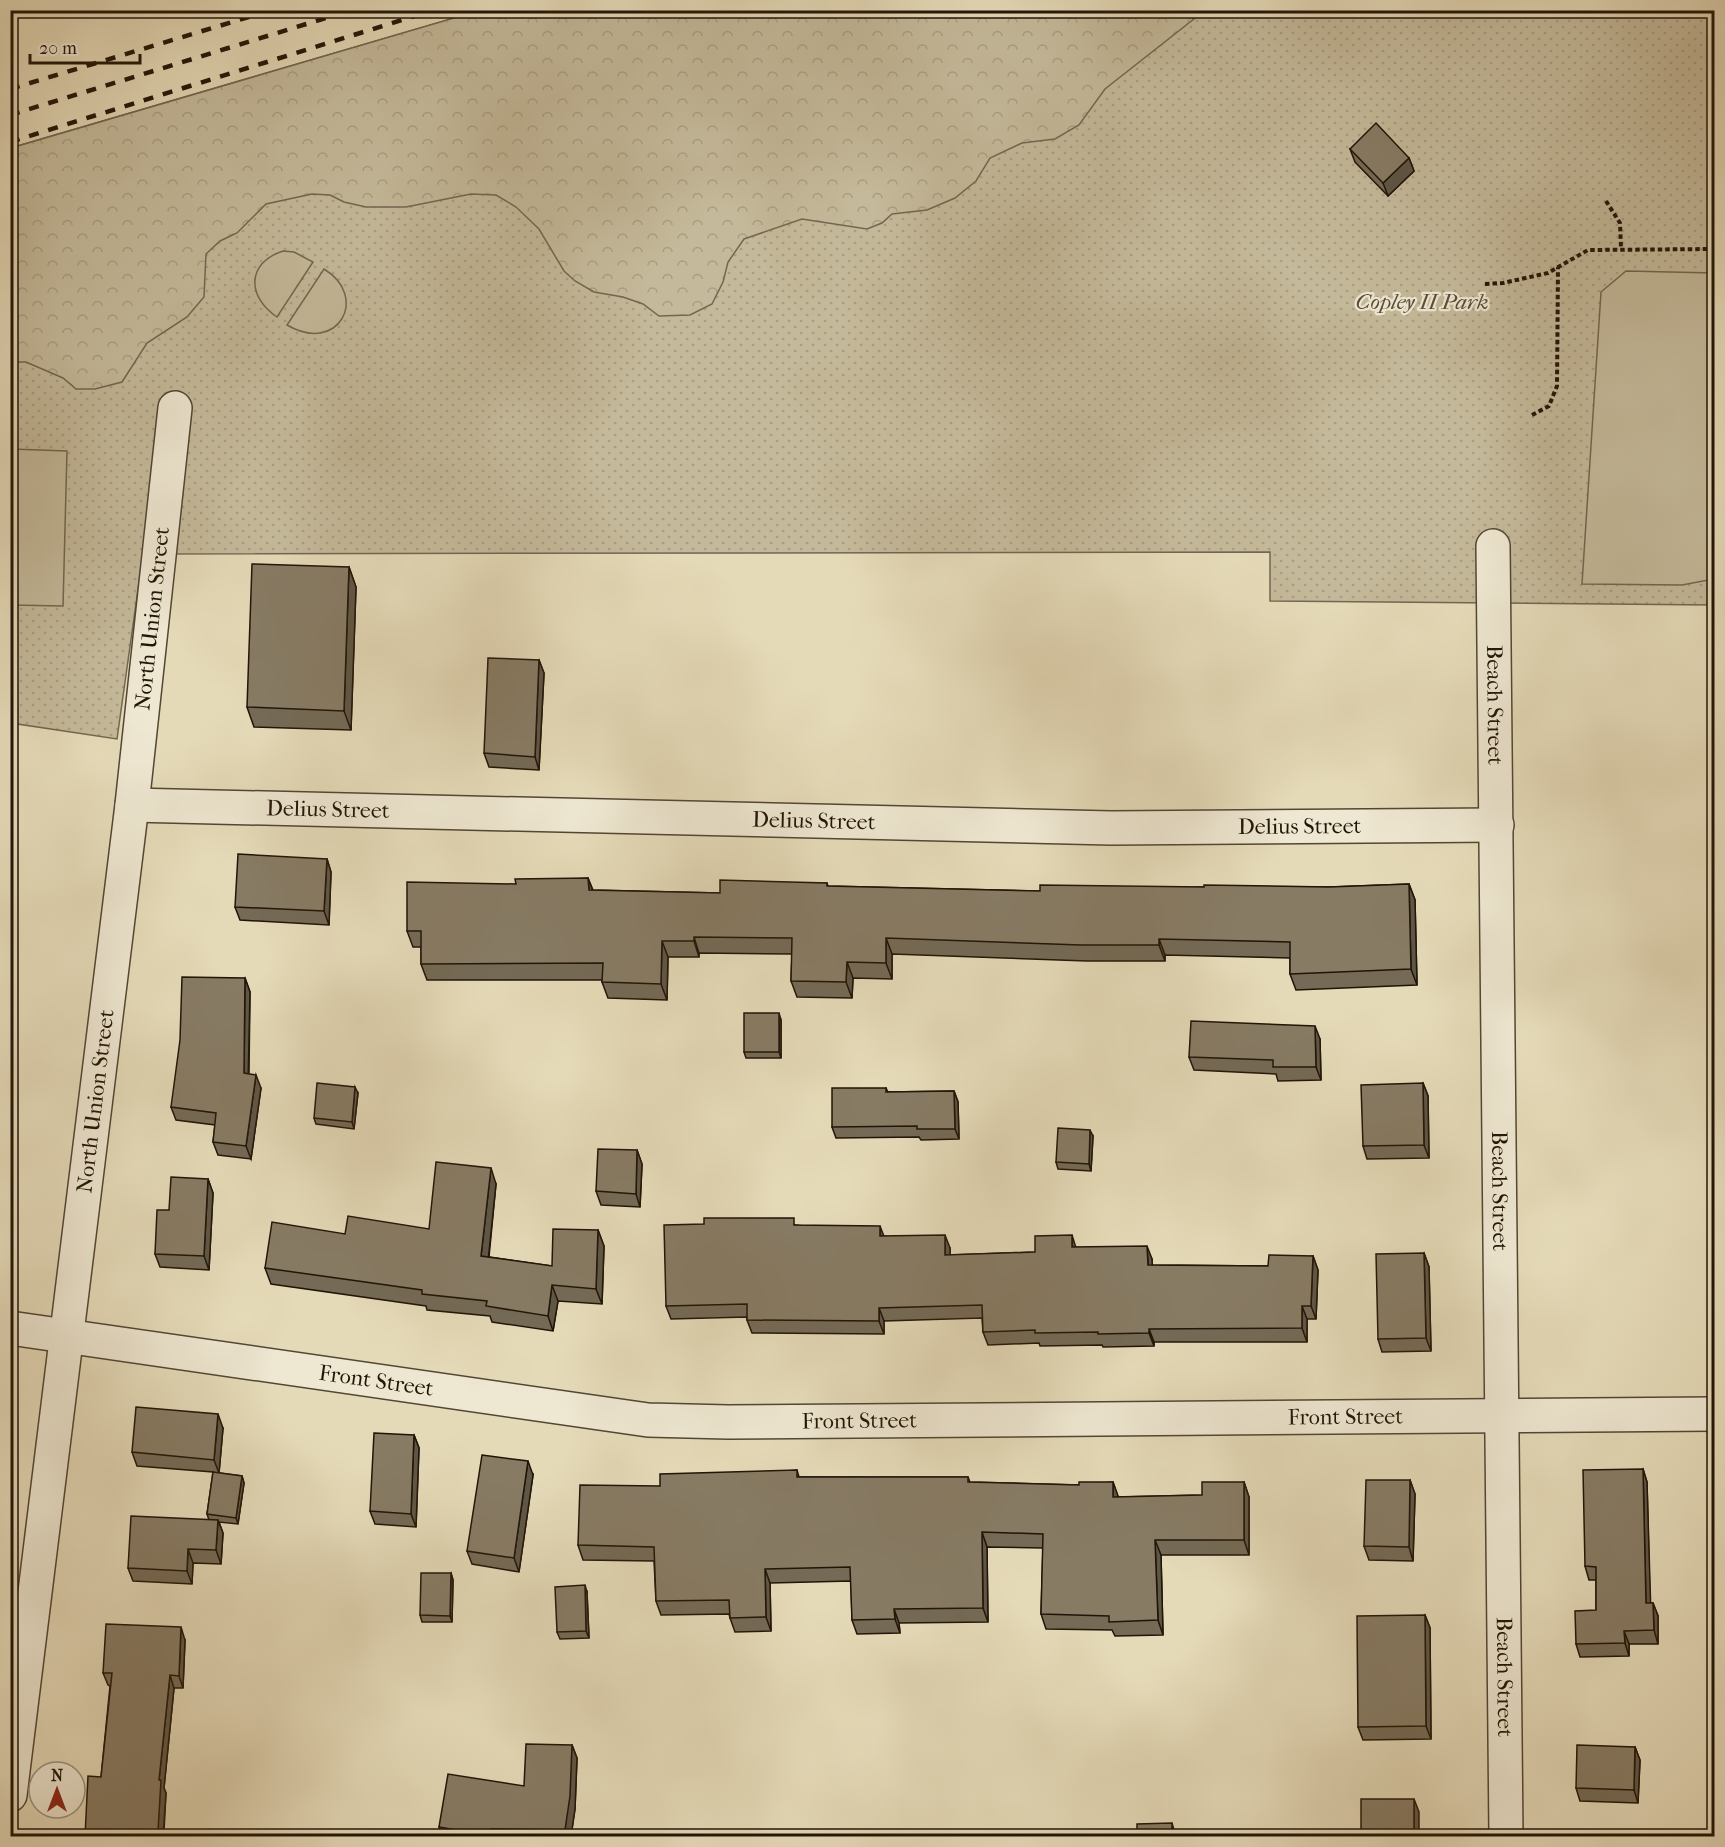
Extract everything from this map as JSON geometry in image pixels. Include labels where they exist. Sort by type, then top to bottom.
[{"type":"street","name":"North Union Street","points":[[10,1795],[132,805],[175,408]]},
{"type":"street","name":"Beach Street","points":[[1493,546],[1506,1836]]},
{"type":"street","name":"Delius Street","points":[[132,805],[1111,828],[1497,825]]},
{"type":"street","name":"Front Street","points":[[10,1328],[648,1420],[728,1422],[1714,1414]]},
{"type":"path","points":[[1606,201],[1620,223],[1621,248]]},
{"type":"path","points":[[1485,284],[1503,284],[1548,273],[1588,250],[1714,249]]},
{"type":"path","points":[[1532,416],[1549,406],[1557,386],[1558,267]]},
{"type":"green space","name":"Copley II Park","points":[[478,11],[1714,11],[1714,605],[1270,601],[1270,552],[143,554],[117,739],[11,723],[10,148]]},
{"type":"green space","points":[[478,11],[1204,11],[1105,89],[1079,125],[1055,139],[1022,143],[990,158],[976,181],[955,198],[927,210],[892,214],[882,223],[867,229],[802,219],[744,239],[728,262],[723,282],[712,304],[690,315],[659,316],[643,304],[623,297],[594,292],[575,281],[564,271],[539,229],[516,207],[496,195],[471,194],[406,207],[366,207],[344,202],[330,195],[312,194],[266,204],[237,233],[220,241],[206,254],[204,297],[187,317],[147,343],[122,382],[95,389],[76,389],[63,378],[26,362],[11,362],[11,148]]},
{"type":"green space","points":[[283,251],[294,252],[313,262],[277,317],[260,300],[255,281],[262,264],[271,256]]},
{"type":"green space","points":[[324,269],[338,281],[345,294],[346,307],[342,319],[333,328],[321,333],[305,332],[287,325]]},
{"type":"green space","points":[[1626,271],[1714,273],[1714,579],[1682,585],[1582,584],[1601,292]]},
{"type":"green space","points":[[11,449],[67,451],[63,606],[11,605]]},
{"type":"building","points":[[1376,123],[1409,158],[1383,183],[1350,149]]},
{"type":"building","points":[[252,564],[349,567],[344,711],[247,707]]},
{"type":"building","points":[[488,658],[539,660],[535,757],[484,753]]},
{"type":"building","points":[[238,854],[327,859],[324,911],[235,907]]},
{"type":"building","points":[[588,878],[589,890],[720,893],[720,880],[827,883],[827,886],[1040,891],[1040,885],[1329,887],[1409,884],[1411,969],[1290,974],[1290,942],[1159,939],[1159,945],[1081,945],[886,938],[886,963],[847,962],[846,982],[791,981],[792,938],[694,937],[694,941],[662,941],[661,984],[602,982],[603,963],[421,964],[421,931],[407,931],[407,882],[516,884],[515,879]]},
{"type":"building","points":[[182,977],[245,978],[244,1073],[256,1075],[246,1146],[213,1142],[216,1113],[171,1107],[180,1040]]},
{"type":"building","points":[[744,1013],[779,1013],[779,1052],[744,1052]]},
{"type":"building","points":[[1191,1021],[1315,1026],[1316,1067],[1273,1067],[1273,1060],[1189,1057]]},
{"type":"building","points":[[317,1083],[355,1087],[352,1122],[314,1118]]},
{"type":"building","points":[[1423,1083],[1424,1145],[1363,1146],[1361,1085]]},
{"type":"building","points":[[832,1088],[886,1088],[886,1092],[954,1091],[955,1129],[917,1129],[917,1126],[832,1127]]},
{"type":"building","points":[[1058,1128],[1090,1130],[1089,1164],[1056,1162]]},
{"type":"building","points":[[598,1149],[637,1150],[636,1194],[596,1191]]},
{"type":"building","points":[[436,1162],[491,1168],[481,1256],[552,1266],[553,1229],[598,1230],[596,1289],[552,1285],[548,1316],[486,1306],[487,1301],[422,1294],[422,1290],[265,1268],[272,1222],[345,1234],[348,1216],[429,1229]]},
{"type":"building","points":[[171,1177],[208,1179],[204,1256],[155,1254],[157,1210],[169,1210]]},
{"type":"building","points":[[704,1218],[794,1218],[794,1225],[880,1226],[880,1236],[945,1235],[945,1255],[1035,1252],[1035,1236],[1072,1235],[1072,1247],[1147,1246],[1148,1265],[1268,1266],[1269,1255],[1313,1256],[1311,1306],[1302,1306],[1302,1328],[1149,1329],[1149,1333],[1098,1334],[1098,1332],[1035,1333],[1035,1330],[983,1332],[982,1305],[879,1308],[879,1321],[747,1320],[747,1304],[666,1306],[664,1225],[704,1224]]},
{"type":"building","points":[[1424,1253],[1426,1338],[1378,1339],[1376,1254]]},
{"type":"building","points":[[136,1407],[218,1414],[214,1460],[132,1452]]},
{"type":"building","points":[[374,1433],[414,1435],[411,1514],[370,1511]]},
{"type":"building","points":[[482,1455],[528,1461],[514,1558],[467,1551]]},
{"type":"building","points":[[1643,1469],[1646,1603],[1653,1603],[1654,1630],[1624,1631],[1625,1643],[1576,1644],[1575,1611],[1596,1610],[1596,1567],[1585,1566],[1583,1470]]},
{"type":"building","points":[[797,1470],[797,1477],[968,1477],[968,1482],[1079,1485],[1079,1482],[1113,1482],[1113,1497],[1202,1495],[1202,1482],[1244,1482],[1244,1540],[1155,1540],[1158,1620],[1109,1622],[1109,1616],[1041,1614],[1043,1534],[982,1532],[983,1608],[894,1609],[895,1619],[852,1620],[850,1567],[765,1569],[766,1617],[730,1618],[729,1600],[656,1601],[654,1547],[578,1545],[580,1485],[660,1486],[660,1474]]},
{"type":"building","points":[[213,1472],[242,1476],[236,1518],[207,1514]]},
{"type":"building","points":[[1366,1480],[1410,1480],[1409,1547],[1364,1546]]},
{"type":"building","points":[[131,1516],[218,1520],[216,1550],[188,1549],[187,1571],[128,1568]]},
{"type":"building","points":[[421,1573],[451,1573],[450,1616],[420,1615]]},
{"type":"building","points":[[585,1585],[586,1631],[557,1632],[555,1587]]},
{"type":"building","points":[[1425,1615],[1426,1726],[1358,1727],[1357,1616]]},
{"type":"building","points":[[106,1624],[181,1627],[179,1676],[170,1675],[159,1780],[161,1780],[158,1831],[194,1833],[193,1836],[85,1836],[88,1776],[101,1777],[112,1673],[103,1673]]},
{"type":"building","points":[[526,1744],[572,1745],[570,1796],[565,1830],[491,1829],[490,1836],[439,1827],[448,1774],[524,1786]]},
{"type":"building","points":[[1577,1745],[1635,1747],[1634,1790],[1576,1788]]},
{"type":"building","points":[[1361,1799],[1414,1799],[1414,1836],[1361,1836]]},
{"type":"building","points":[[1172,1823],[1172,1836],[1137,1836],[1137,1824]]},
{"type":"building","points":[[1685,1830],[1714,1830],[1714,1836],[1685,1836]]},
{"type":"railway","points":[[10,89],[272,10]]},
{"type":"railway","points":[[10,115],[352,10]]},
{"type":"railway","points":[[10,142],[434,10]]}]
